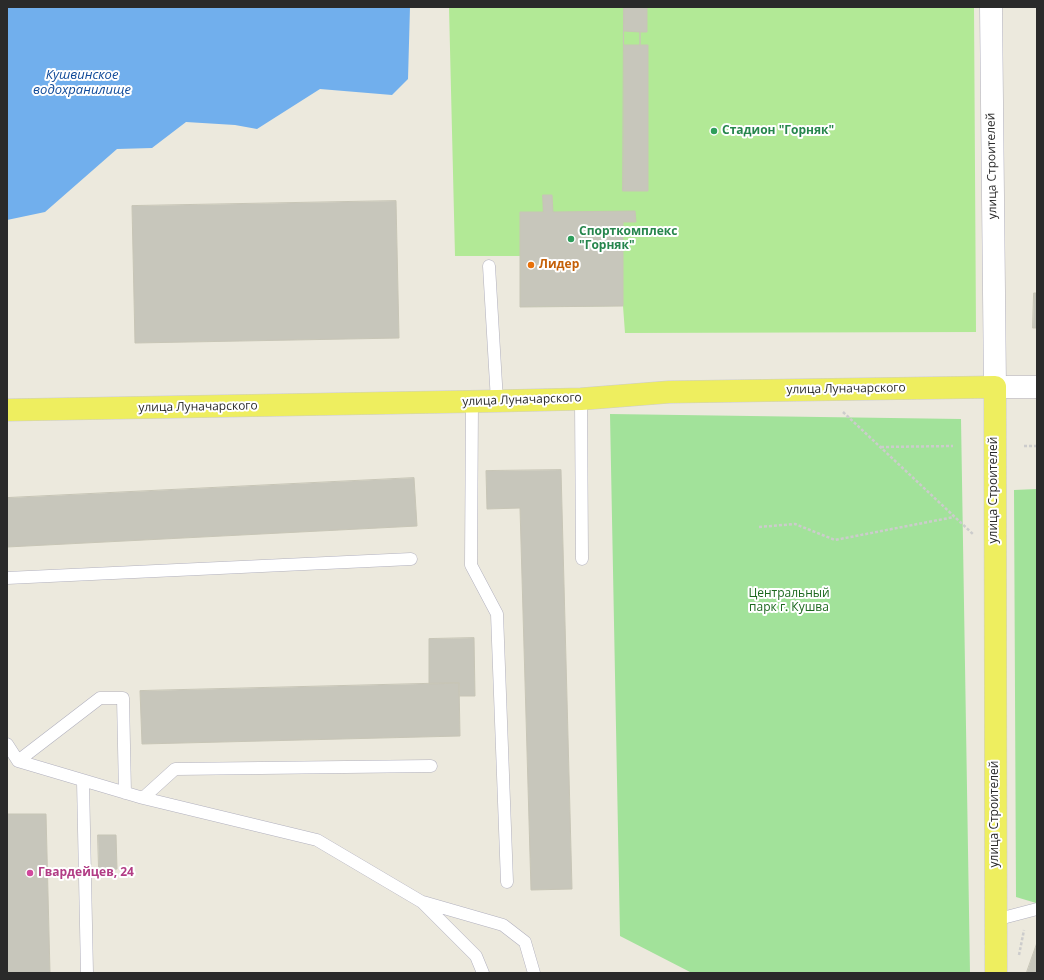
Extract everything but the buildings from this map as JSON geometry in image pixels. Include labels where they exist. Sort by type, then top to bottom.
[{"type":"main road","name":"улица Луначарского","points":[[7,410],[496,402],[581,399],[669,392],[995,387]]},
{"type":"main road","name":"улица Строителей","points":[[995,387],[996,973]]},
{"type":"street","name":"улица Строителей","points":[[991,7],[995,387]]},
{"type":"street","name":"улица Луначарского","points":[[995,387],[1037,387]]},
{"type":"lane","points":[[489,266],[496,402]]},
{"type":"lane","points":[[581,399],[582,559]]},
{"type":"lane","points":[[472,402],[471,565],[497,614],[507,882]]},
{"type":"lane","points":[[7,578],[411,559]]},
{"type":"lane","points":[[18,761],[100,698],[123,698],[125,793]]},
{"type":"lane","points":[[7,744],[18,761],[143,798],[317,840],[422,902],[476,956],[483,973]]},
{"type":"lane","points":[[143,798],[175,769],[431,766]]},
{"type":"lane","points":[[83,780],[87,973]]},
{"type":"lane","points":[[422,902],[503,925],[524,942],[534,973]]},
{"type":"lane","points":[[995,920],[1037,909]]},
{"type":"path","points":[[820,390],[995,555]]},
{"type":"path","points":[[880,447],[953,446]]},
{"type":"path","points":[[1024,446],[1037,446]]},
{"type":"path","points":[[759,527],[795,524],[835,540],[954,517]]},
{"type":"path","points":[[1019,959],[1024,931]]},
{"type":"green space","name":"Стадион \"Горняк\"","points":[[449,7],[974,7],[976,332],[625,333],[623,306],[520,307],[520,256],[455,256]]},
{"type":"green space","name":"Центральный парк г. Кушва","points":[[610,414],[961,419],[970,973],[692,973],[620,936]]},
{"type":"green space","points":[[1037,489],[1036,903],[1016,897],[1014,490]]},
{"type":"water","name":"Кушвинское водохранилище","points":[[7,7],[410,7],[408,79],[392,95],[320,89],[257,129],[235,125],[186,122],[152,148],[117,149],[45,212],[7,220]]},
{"type":"place","name":"Стадион \"Горняк\"","points":[[714,131]]},
{"type":"place","name":"Спорткомплекс \"Горняк\"","points":[[571,239]]},
{"type":"place","name":"Лидер","points":[[531,265]]},
{"type":"place","name":"Гвардейцев, 24","points":[[30,873]]}]
